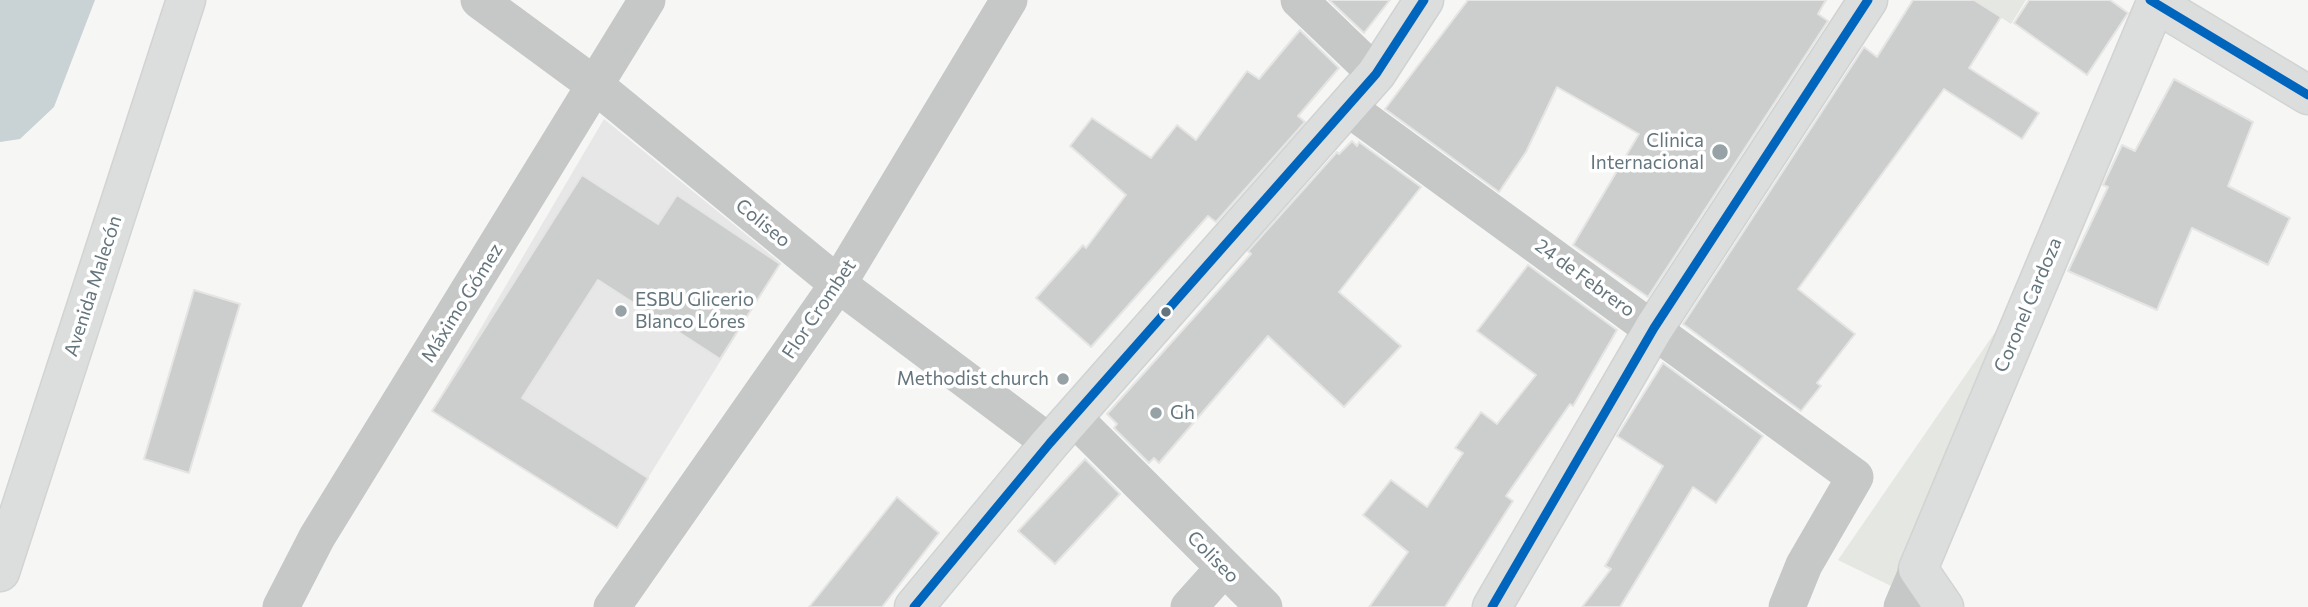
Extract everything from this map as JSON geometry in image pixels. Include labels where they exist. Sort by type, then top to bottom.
[{"type":"main road","name":"Avenida Malecón","points":[[0,572],[186,0]]},
{"type":"main road","points":[[914,607],[1061,430],[1376,74],[1424,0]]},
{"type":"main road","points":[[1492,607],[1654,328],[1868,0]]},
{"type":"main road","points":[[2154,1],[2308,96]]},
{"type":"main road","name":"Coronel Cardoza","points":[[1918,569],[2154,1]]},
{"type":"main road","points":[[1918,569],[1944,607]]},
{"type":"street","name":"Coliseo","points":[[479,0],[596,86],[838,284],[1061,430],[1224,568],[1264,607]]},
{"type":"street","name":"Máximo Gómez","points":[[281,607],[317,537],[647,0]]},
{"type":"street","name":"Flor Crombet","points":[[612,607],[838,284],[1009,0]]},
{"type":"street","points":[[1299,0],[1376,74]]},
{"type":"street","name":"24 de Febrero","points":[[1347,107],[1856,477],[1804,565],[1787,607]]},
{"type":"street","points":[[1189,607],[1224,568]]},
{"type":"street","name":"Coronel Cardoza","points":[[1902,607],[1918,569]]},
{"type":"shaded area","points":[[0,0],[95,0],[54,107],[20,139],[0,142]]},
{"type":"shaded area","points":[[1974,0],[2026,0],[2011,24]]},
{"type":"shaded area","name":"ESBU Glicerio Blanco Lóres","points":[[604,119],[781,263],[617,528],[432,411]]},
{"type":"shaded area","points":[[2000,325],[1891,586],[1838,560]]},
{"type":"building","points":[[1329,0],[1390,0],[1364,33]]},
{"type":"building","points":[[1468,0],[1826,0],[1818,14],[1828,21],[1648,297],[1573,245],[1639,134],[1557,87],[1526,152],[1499,192],[1385,109]]},
{"type":"building","points":[[1913,0],[1974,0],[2001,17],[1969,68],[2039,113],[2022,139],[1944,89],[1798,289],[1855,334],[1817,383],[1821,386],[1801,411],[1683,324],[1864,47],[1877,57]]},
{"type":"building","points":[[2029,0],[2110,0],[2128,13],[2087,75],[2014,23]]},
{"type":"building","points":[[1300,30],[1339,68],[1298,116],[1305,122],[1216,222],[1208,216],[1091,347],[1036,298],[1083,245],[1086,248],[1126,195],[1070,146],[1092,118],[1151,158],[1177,125],[1196,140],[1247,71],[1259,79]]},
{"type":"building","points":[[2174,79],[2253,122],[2228,186],[2290,218],[2268,265],[2192,228],[2157,310],[2068,271],[2108,187],[2103,185],[2122,145],[2135,151]]},
{"type":"building","points":[[1352,141],[1357,146],[1359,142],[1421,187],[1339,292],[1401,346],[1344,407],[1268,336],[1159,463],[1154,458],[1149,463],[1114,428],[1117,424],[1107,414],[1251,254],[1248,251],[1337,152],[1339,154]]},
{"type":"building","name":"ESBU Glicerio Blanco Lóres","points":[[582,175],[658,224],[677,195],[780,264],[720,359],[598,280],[522,398],[648,478],[617,528],[432,411]]},
{"type":"building","points":[[1528,265],[1617,330],[1573,406],[1570,404],[1506,496],[1513,501],[1445,607],[1369,607],[1408,552],[1363,515],[1391,480],[1427,507],[1463,453],[1455,448],[1481,412],[1497,424],[1536,375],[1477,331]]},
{"type":"building","points":[[194,290],[240,304],[189,473],[144,459]]},
{"type":"building","points":[[1663,363],[1763,436],[1716,503],[1693,487],[1620,607],[1582,607],[1611,569],[1605,566],[1663,466],[1617,436]]},
{"type":"building","points":[[1085,459],[1120,494],[1055,564],[1018,531]]},
{"type":"building","points":[[897,497],[939,533],[882,607],[809,607]]},
{"type":"transit line","points":[[914,607],[1050,443],[1376,74],[1424,0]]},
{"type":"transit line","points":[[1492,607],[1654,328],[1868,0]]},
{"type":"transit line","points":[[2150,0],[2308,95]]},
{"type":"place","name":"Clinica Internacional","points":[[1720,152]]},
{"type":"place","name":"ESBU Glicerio Blanco Lóres","points":[[621,311]]},
{"type":"place","name":"Methodist church","points":[[1063,379]]},
{"type":"place","name":"Gh","points":[[1156,413]]}]
